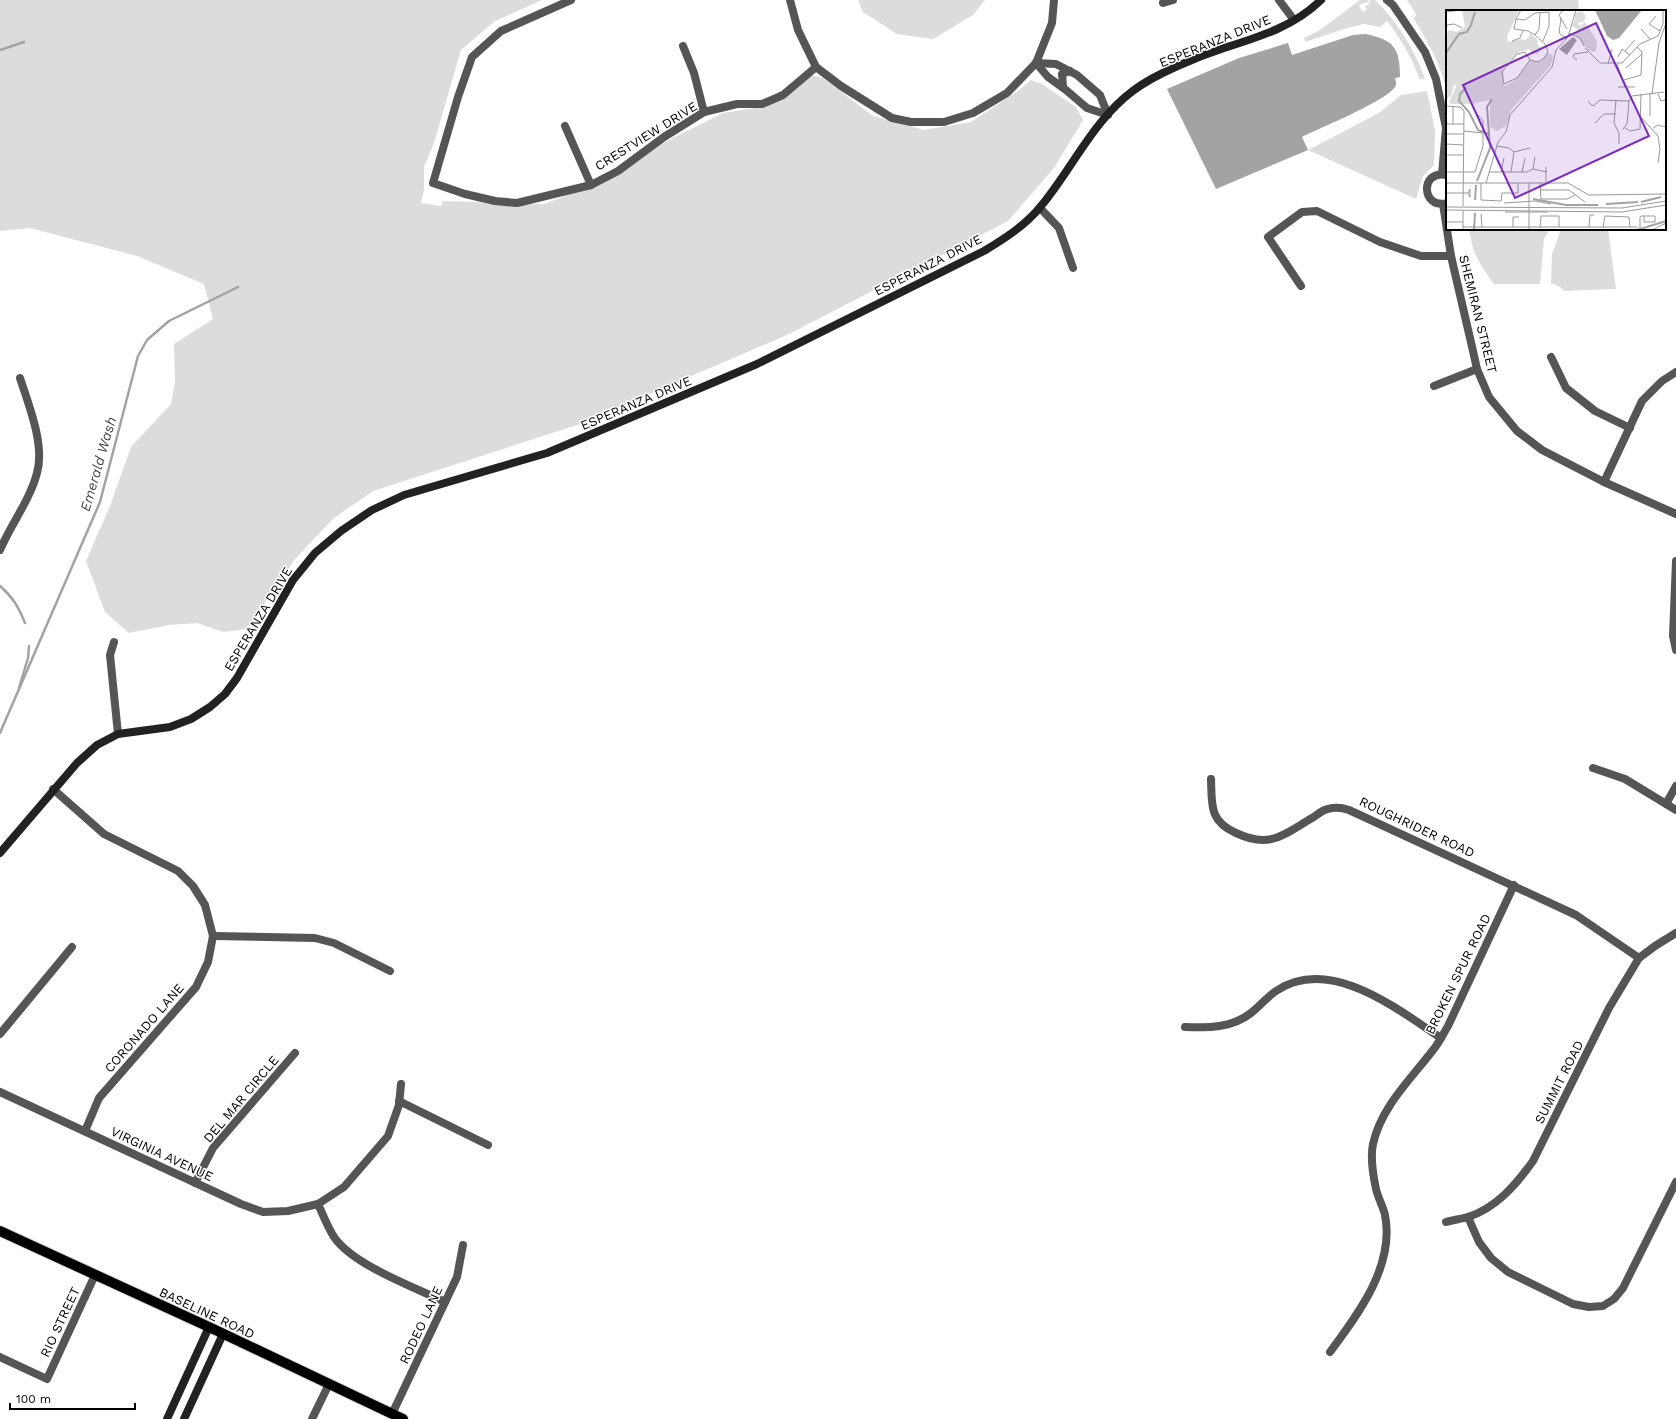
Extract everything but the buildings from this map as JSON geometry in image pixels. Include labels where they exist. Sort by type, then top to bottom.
[{"type":"main road","name":"ESPERANZA DRIVE","points":[[0,853],[77,763],[97,745],[118,734],[170,727],[191,719],[225,694],[237,678],[293,580],[315,553],[341,530],[372,510],[404,495],[547,453],[757,364],[984,251],[1005,238],[1040,208],[1061,181],[1090,136],[1133,90],[1160,75],[1222,49],[1258,37],[1294,20],[1312,9],[1322,0]]},
{"type":"main road","name":"BASELINE ROAD","points":[[0,1231],[209,1327],[403,1419]]},
{"type":"main road","points":[[167,1419],[209,1327]]},
{"type":"main road","points":[[184,1419],[223,1334]]},
{"type":"street","name":"CRESTVIEW DRIVE","points":[[571,0],[501,31],[472,57],[433,183],[480,197],[517,204],[591,185],[618,170],[704,112],[737,104],[762,104],[783,95],[816,66]]},
{"type":"street","points":[[790,0],[798,30],[816,66],[841,86],[892,118],[911,122],[944,122],[973,113],[1007,93],[1036,63],[1052,23],[1054,0]]},
{"type":"street","points":[[1163,3],[1173,0]]},
{"type":"street","points":[[1280,0],[1294,20]]},
{"type":"street","name":"SHEMIRAN STREET","points":[[1387,0],[1393,5],[1425,52],[1436,79],[1446,128],[1444,175],[1437,175],[1429,181],[1427,191],[1431,200],[1436,203],[1445,204]]},
{"type":"street","points":[[683,46],[694,73],[704,112]]},
{"type":"street","points":[[1036,63],[1056,64],[1077,75],[1100,95],[1108,115]]},
{"type":"street","points":[[1036,63],[1048,78],[1063,87],[1087,108],[1108,115]]},
{"type":"street","points":[[1063,87],[1062,74],[1070,71]]},
{"type":"street","points":[[565,126],[591,185]]},
{"type":"street","points":[[1040,208],[1059,228],[1073,268]]},
{"type":"street","points":[[1301,286],[1268,237],[1302,212],[1317,211],[1380,242],[1421,256],[1451,256]]},
{"type":"street","name":"SHEMIRAN STREET","points":[[1448,230],[1451,256],[1477,369],[1489,397],[1517,431],[1542,450],[1604,482],[1676,514]]},
{"type":"street","points":[[1550,357],[1566,388],[1595,411],[1630,428]]},
{"type":"street","points":[[1434,386],[1477,369]]},
{"type":"street","points":[[1604,482],[1642,401],[1662,381],[1676,372]]},
{"type":"street","points":[[0,550],[31,490],[38,472],[39,454],[36,435],[20,378]]},
{"type":"street","points":[[1676,561],[1674,636],[1676,650]]},
{"type":"street","points":[[114,642],[110,655],[118,734]]},
{"type":"street","points":[[1593,768],[1626,779],[1676,810]]},
{"type":"street","name":"ROUGHRIDER ROAD","points":[[1211,779],[1212,807],[1220,825],[1249,839],[1263,841],[1275,838],[1294,830],[1328,808],[1349,810],[1576,915],[1639,958]]},
{"type":"street","points":[[1666,804],[1676,786]]},
{"type":"street","points":[[53,790],[104,834],[178,871],[193,886],[205,905],[213,936],[315,938],[334,943],[390,971]]},
{"type":"street","name":"BROKEN SPUR ROAD","points":[[1330,1352],[1364,1304],[1380,1268],[1385,1248],[1386,1222],[1376,1190],[1372,1167],[1373,1144],[1381,1121],[1394,1100],[1435,1048],[1441,1038],[1514,886]]},
{"type":"street","name":"SUMMIT ROAD","points":[[1446,1222],[1468,1217],[1489,1207],[1513,1188],[1533,1161],[1609,1008],[1639,958],[1676,933]]},
{"type":"street","name":"CORONADO LANE","points":[[85,1131],[99,1098],[196,987],[208,962],[213,936]]},
{"type":"street","points":[[0,1034],[72,947]]},
{"type":"street","points":[[1185,1028],[1209,1028],[1229,1024],[1243,1019],[1275,991],[1302,980],[1318,978],[1334,981],[1366,992],[1380,999],[1441,1038]]},
{"type":"street","name":"DEL MAR CIRCLE","points":[[195,1183],[214,1148],[295,1054]]},
{"type":"street","points":[[401,1084],[399,1101],[388,1136],[344,1187],[318,1204],[334,1237],[348,1252],[365,1263],[445,1302]]},
{"type":"street","name":"VIRGINIA AVENUE","points":[[0,1092],[241,1204],[263,1212],[288,1211],[318,1204]]},
{"type":"street","points":[[399,1101],[488,1145]]},
{"type":"street","points":[[1468,1217],[1479,1242],[1491,1258],[1508,1272],[1573,1304],[1589,1307],[1602,1306],[1614,1299],[1623,1288],[1676,1182]]},
{"type":"street","name":"RODEO LANE","points":[[392,1414],[457,1277],[463,1245]]},
{"type":"street","name":"RIO STREET","points":[[0,1357],[47,1379],[94,1275]]},
{"type":"street","points":[[312,1419],[328,1384]]},
{"type":"shaded area","points":[[0,0],[542,0],[495,21],[461,50],[434,143],[424,167],[424,189],[421,203],[441,206],[443,201],[544,204],[600,183],[663,143],[723,113],[761,107],[811,75],[823,78],[873,116],[924,130],[971,122],[1018,91],[1031,80],[1042,84],[1076,107],[1083,120],[1054,168],[1008,221],[789,334],[580,424],[373,491],[334,518],[295,559],[247,629],[223,632],[197,623],[169,625],[129,633],[105,612],[86,561],[110,506],[131,447],[171,404],[175,382],[174,344],[213,319],[204,284],[137,256],[30,228],[0,231]]},
{"type":"shaded area","points":[[858,0],[985,0],[973,15],[933,39],[897,34],[863,12]]},
{"type":"shaded area","points":[[1360,0],[1369,0],[1368,2],[1359,5],[1362,12],[1367,10],[1365,6],[1369,4],[1370,0],[1375,0],[1391,17],[1410,46],[1425,78],[1420,80],[1406,49],[1387,21],[1380,27],[1364,24],[1305,42],[1304,38],[1320,30]]},
{"type":"shaded area","points":[[1407,0],[1578,0],[1579,10],[1446,10],[1446,89],[1438,63],[1414,19],[1416,14]]},
{"type":"shaded area","points":[[1366,34],[1383,39],[1394,47],[1397,52],[1400,77],[1395,78],[1395,87],[1389,93],[1366,107],[1302,137],[1308,150],[1216,189],[1167,89],[1239,58],[1288,43],[1292,55],[1353,35]]},
{"type":"shaded area","points":[[1427,91],[1435,131],[1434,165],[1423,176],[1416,199],[1308,150],[1379,113],[1401,95]]},
{"type":"shaded area","points":[[1469,230],[1549,230],[1544,239],[1540,284],[1494,284],[1477,258],[1472,246]]},
{"type":"shaded area","points":[[1561,230],[1608,230],[1616,289],[1565,291],[1551,283],[1552,254]]},
{"type":"waterway","points":[[0,50],[24,42]]},
{"type":"waterway","name":"Emerald Wash","points":[[0,733],[100,502],[138,356],[147,340],[169,321],[238,287]]},
{"type":"waterway","points":[[0,586],[9,594],[25,623]]},
{"type":"waterway","name":"Emerald Wash","points":[[19,688],[28,658],[29,646]]}]
